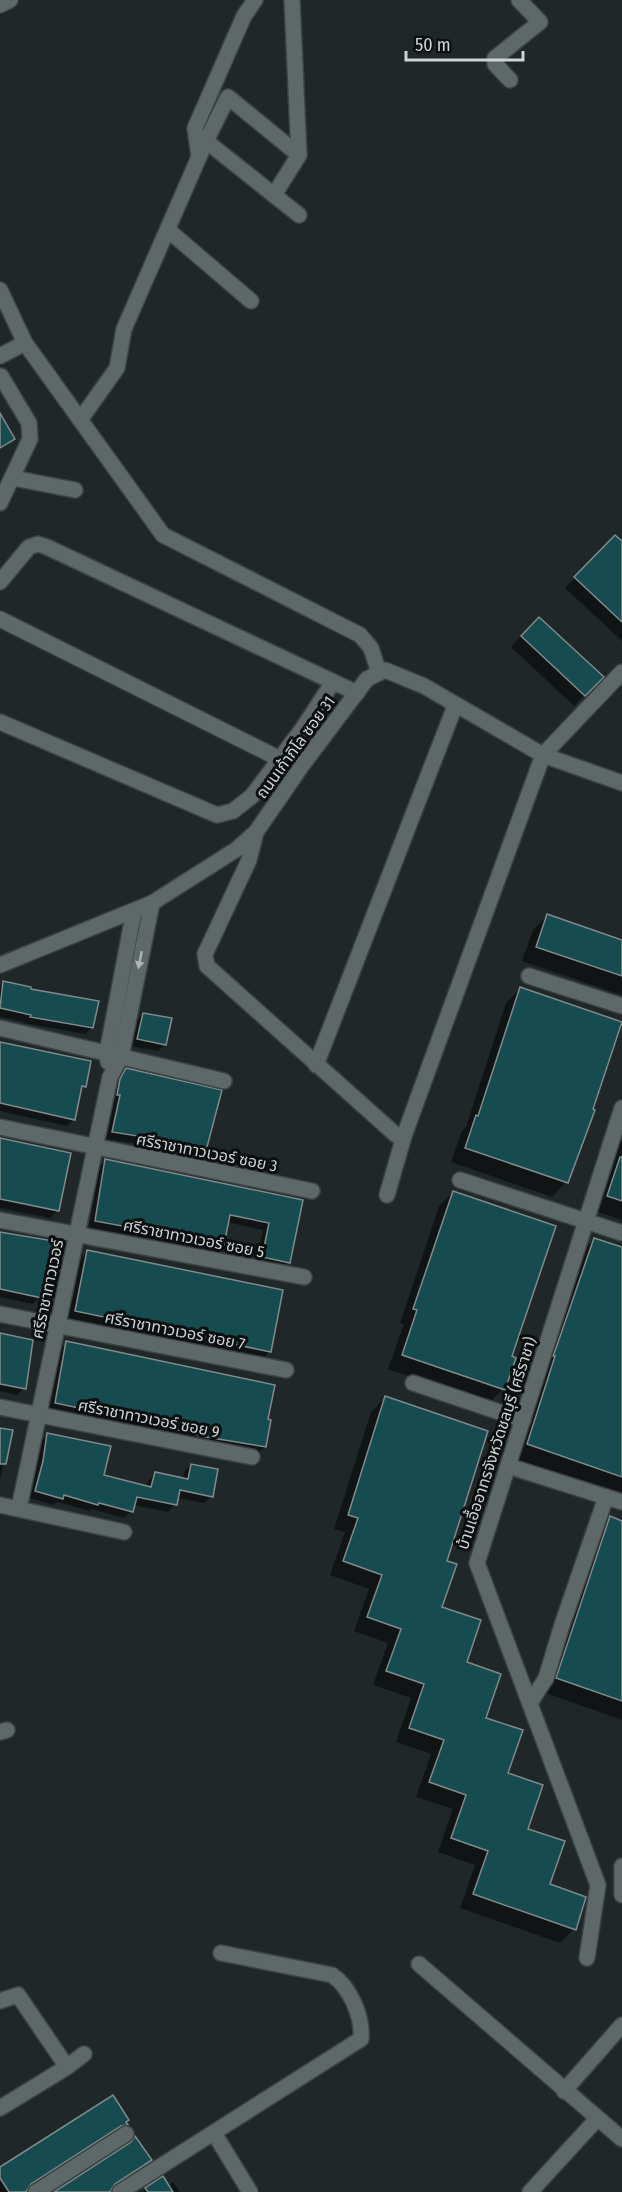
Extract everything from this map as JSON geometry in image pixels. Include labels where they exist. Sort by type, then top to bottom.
[{"type":"street","points":[[0,5],[10,0]]},
{"type":"street","points":[[199,157],[195,128],[244,16],[255,0]]},
{"type":"street","points":[[274,195],[299,155],[292,0]]},
{"type":"street","points":[[510,80],[495,64],[495,58],[540,22],[519,0]]},
{"type":"street","points":[[80,420],[117,368],[124,329],[206,141],[228,97],[299,155]]},
{"type":"street","points":[[206,141],[299,215]]},
{"type":"street","points":[[168,230],[251,302]]},
{"type":"street","points":[[0,290],[25,343],[163,535],[360,635],[371,648],[379,673],[385,670],[424,686],[543,755],[622,783]]},
{"type":"street","points":[[0,356],[25,343]]},
{"type":"street","points":[[0,503],[30,439],[30,423],[1,376]]},
{"type":"street","points":[[13,477],[75,490]]},
{"type":"street","points":[[0,582],[29,547],[38,544],[357,693]]},
{"type":"street","points":[[0,619],[280,759]]},
{"type":"street","points":[[387,1195],[404,1136],[543,755],[622,672]]},
{"type":"street","name":"ถนนเก้ากิโล ซอย 31","points":[[0,965],[152,903],[237,849],[256,832],[303,764],[367,679],[379,673]]},
{"type":"street","points":[[0,722],[217,815],[233,811],[252,796],[333,682]]},
{"type":"street","points":[[316,1065],[455,706]]},
{"type":"street","points":[[256,832],[249,861],[205,954],[207,966],[396,1135],[404,1136]]},
{"type":"street","name":"ศรีราชาทาวเวอร์","points":[[114,1055],[152,903]]},
{"type":"street","name":"ศรีราชาทาวเวอร์","points":[[19,1508],[110,1077],[134,911]]},
{"type":"street","points":[[529,976],[622,1006]]},
{"type":"street","points":[[0,1028],[224,1081]]},
{"type":"street","name":"บ้านเอื้ออาทรจังหวัดชลบุรี (ศรีราชา)","points":[[587,1958],[598,1885],[477,1563],[622,1108]]},
{"type":"street","name":"ศรีราชาทาวเวอร์ ซอย 3","points":[[0,1127],[312,1191]]},
{"type":"street","points":[[460,1180],[622,1233]]},
{"type":"street","name":"ศรีราชาทาวเวอร์ ซอย 5","points":[[0,1220],[304,1277]]},
{"type":"street","name":"ศรีราชาทาวเวอร์ ซอย 7","points":[[0,1314],[286,1370]]},
{"type":"street","points":[[413,1383],[523,1420]]},
{"type":"street","name":"ศรีราชาทาวเวอร์ ซอย 9","points":[[0,1407],[252,1457]]},
{"type":"street","points":[[508,1466],[622,1502]]},
{"type":"street","points":[[530,1703],[546,1678],[606,1497]]},
{"type":"street","points":[[0,1504],[124,1532]]},
{"type":"street","points":[[622,1866],[622,1895]]},
{"type":"street","points":[[120,2192],[359,2041],[362,2036],[353,1997],[342,1981],[332,1975],[221,1953]]},
{"type":"street","points":[[419,1964],[622,2139]]},
{"type":"street","points":[[0,2001],[18,1995],[67,2067]]},
{"type":"street","points":[[564,2091],[622,2025]]},
{"type":"street","points":[[0,2108],[84,2054]]},
{"type":"street","points":[[530,2192],[597,2119]]},
{"type":"street","points":[[214,2133],[250,2192]]},
{"type":"street","points":[[36,2192],[126,2134]]},
{"type":"building","points":[[0,413],[15,439],[0,448]]},
{"type":"building","points":[[615,535],[622,541],[622,622],[574,577]]},
{"type":"building","points":[[539,617],[604,677],[585,696],[521,636]]},
{"type":"building","points":[[547,914],[622,940],[622,976],[536,947]]},
{"type":"building","points":[[3,981],[31,987],[31,989],[99,1001],[93,1028],[30,1017],[31,1015],[0,1008]]},
{"type":"building","points":[[520,987],[622,1022],[593,1109],[595,1110],[568,1183],[465,1148],[476,1115],[478,1116]]},
{"type":"building","points":[[143,1013],[172,1018],[166,1045],[137,1039]]},
{"type":"building","points":[[0,1042],[91,1061],[86,1087],[82,1086],[75,1120],[0,1103]]},
{"type":"building","points":[[126,1068],[222,1090],[207,1147],[112,1132],[120,1095],[117,1095],[120,1079]]},
{"type":"building","points":[[0,1138],[71,1153],[59,1211],[0,1199]]},
{"type":"building","points":[[620,1157],[622,1157],[622,1201],[607,1196]]},
{"type":"building","points":[[105,1159],[303,1200],[290,1263],[262,1257],[269,1223],[230,1215],[224,1245],[95,1221]]},
{"type":"building","points":[[453,1191],[556,1226],[512,1356],[516,1358],[505,1390],[402,1355],[417,1310],[413,1309]]},
{"type":"building","points":[[0,1232],[54,1241],[42,1298],[0,1289]]},
{"type":"building","points":[[594,1238],[622,1247],[622,1477],[527,1444],[555,1356],[553,1356]]},
{"type":"building","points":[[87,1250],[283,1290],[271,1352],[75,1311]]},
{"type":"building","points":[[0,1333],[33,1340],[26,1389],[0,1384]]},
{"type":"building","points":[[66,1341],[275,1385],[268,1419],[271,1420],[266,1447],[200,1436],[55,1403]]},
{"type":"building","points":[[385,1396],[488,1431],[447,1561],[457,1564],[442,1607],[481,1620],[467,1662],[501,1674],[486,1718],[523,1730],[508,1773],[543,1785],[528,1829],[565,1841],[550,1884],[586,1897],[576,1930],[473,1894],[488,1851],[451,1838],[466,1795],[429,1782],[444,1740],[409,1728],[424,1684],[386,1671],[401,1629],[367,1617],[382,1575],[343,1561],[358,1518],[348,1515]]},
{"type":"building","points":[[0,1428],[13,1430],[6,1464],[0,1464]]},
{"type":"building","points":[[47,1433],[111,1446],[104,1475],[151,1487],[155,1472],[188,1479],[191,1464],[218,1469],[213,1497],[180,1490],[177,1505],[137,1497],[133,1512],[64,1495],[63,1499],[35,1491]]},
{"type":"building","points":[[610,1516],[622,1521],[622,1701],[556,1678]]},
{"type":"building","points":[[113,2095],[129,2120],[126,2122],[128,2125],[121,2126],[31,2184],[26,2192],[9,2192],[0,2178],[0,2167]]},
{"type":"building","points":[[135,2136],[152,2160],[115,2184],[110,2192],[54,2192],[131,2142]]},
{"type":"building","points":[[163,2176],[173,2192],[148,2192],[145,2188]]}]
